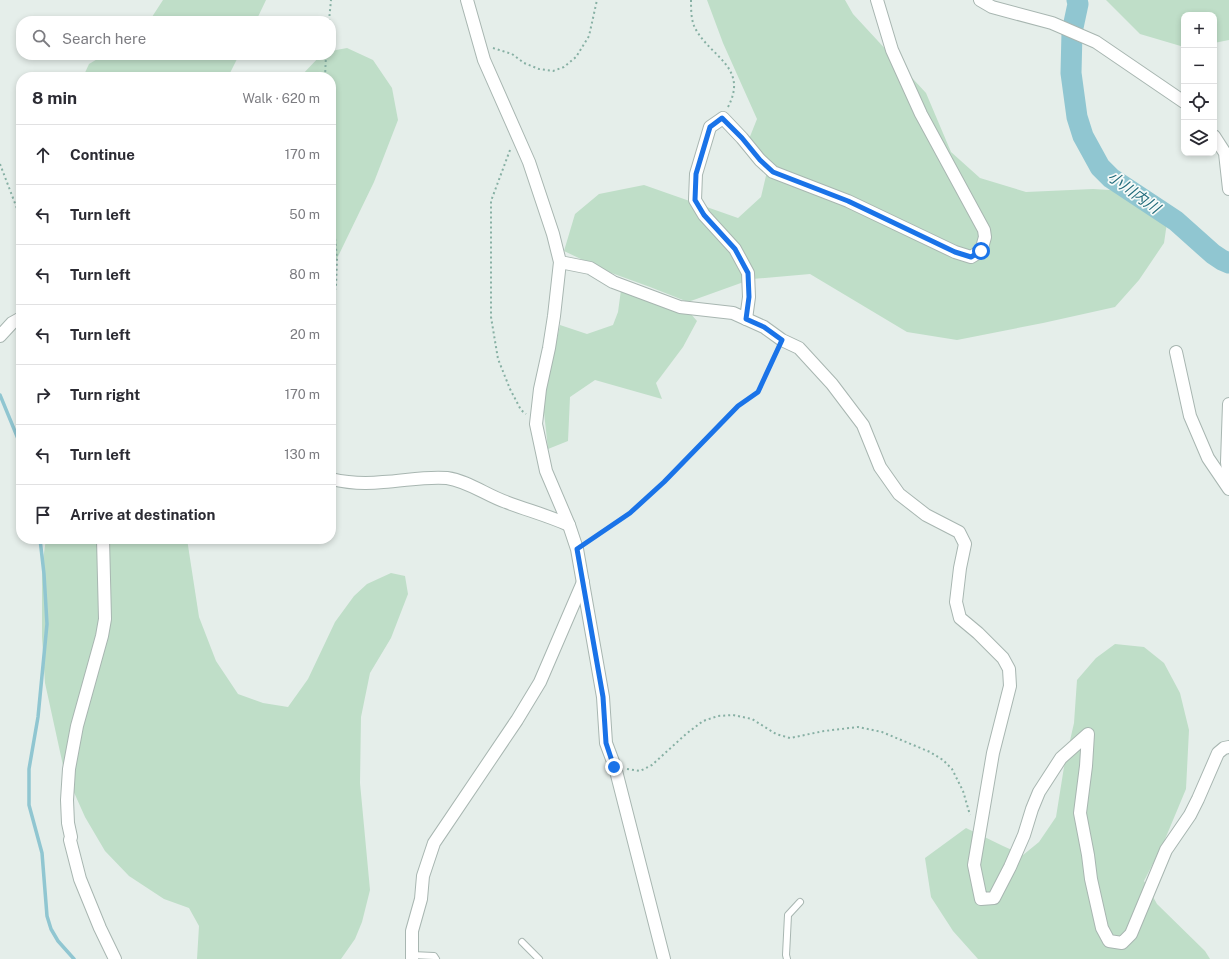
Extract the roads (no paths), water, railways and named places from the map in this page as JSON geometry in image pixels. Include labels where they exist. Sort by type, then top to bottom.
[{"type":"street","points":[[467,0],[484,60],[519,137],[532,170],[553,234],[560,262],[554,316],[540,390],[536,424],[546,471],[569,525],[577,549],[603,697],[606,743],[614,767],[664,959]]},
{"type":"street","points":[[746,319],[749,297],[748,273],[735,249],[704,215],[695,200],[696,174],[710,127],[722,118],[742,138],[760,160],[773,172],[848,201],[955,252],[971,257],[981,251],[985,237],[984,230],[921,114],[892,50],[877,0]]},
{"type":"street","points":[[980,0],[992,7],[1052,23],[1096,42],[1181,100]]},
{"type":"street","points":[[1217,141],[1225,153],[1229,189]]},
{"type":"street","points":[[560,262],[590,268],[613,282],[680,307],[733,314],[764,327],[782,340],[798,348],[832,384],[863,425],[880,467],[899,494],[926,515],[959,532],[965,544],[960,568],[956,602],[960,618],[978,633],[1003,658],[1009,669],[1010,686],[993,752],[974,865],[981,899],[994,898],[1024,835],[1039,792],[1061,758],[1088,734],[1086,766],[1080,813],[1091,879],[1102,928],[1108,941],[1122,944],[1131,934],[1166,850],[1190,815],[1218,753],[1224,748],[1229,747]]},
{"type":"street","points":[[0,336],[16,321]]},
{"type":"street","points":[[1176,352],[1190,416],[1208,458],[1229,489]]},
{"type":"street","points":[[1229,404],[1227,462],[1229,480]]},
{"type":"street","points":[[336,480],[357,483],[381,483],[427,478],[447,478],[470,485],[504,502],[569,525]]},
{"type":"street","points":[[103,544],[103,630],[77,726],[69,769],[67,800],[68,823],[71,837],[70,840],[80,879],[114,959]]},
{"type":"street","points":[[412,957],[412,931],[421,899],[423,876],[434,843],[517,720],[540,682],[583,582]]},
{"type":"lane","points":[[787,959],[788,915],[800,902]]},
{"type":"lane","points":[[522,942],[539,959]]},
{"type":"lane","points":[[412,957],[434,956],[436,959]]},
{"type":"waterway","name":"小川内川","points":[[1077,0],[1078,4],[1072,32],[1071,73],[1077,117],[1083,136],[1100,167],[1111,178],[1176,221],[1213,254],[1229,263]]},
{"type":"waterway","points":[[0,395],[16,434]]},
{"type":"waterway","points":[[41,544],[47,624],[38,717],[29,769],[29,805],[42,853],[47,916],[51,929],[58,941],[74,959]]}]
